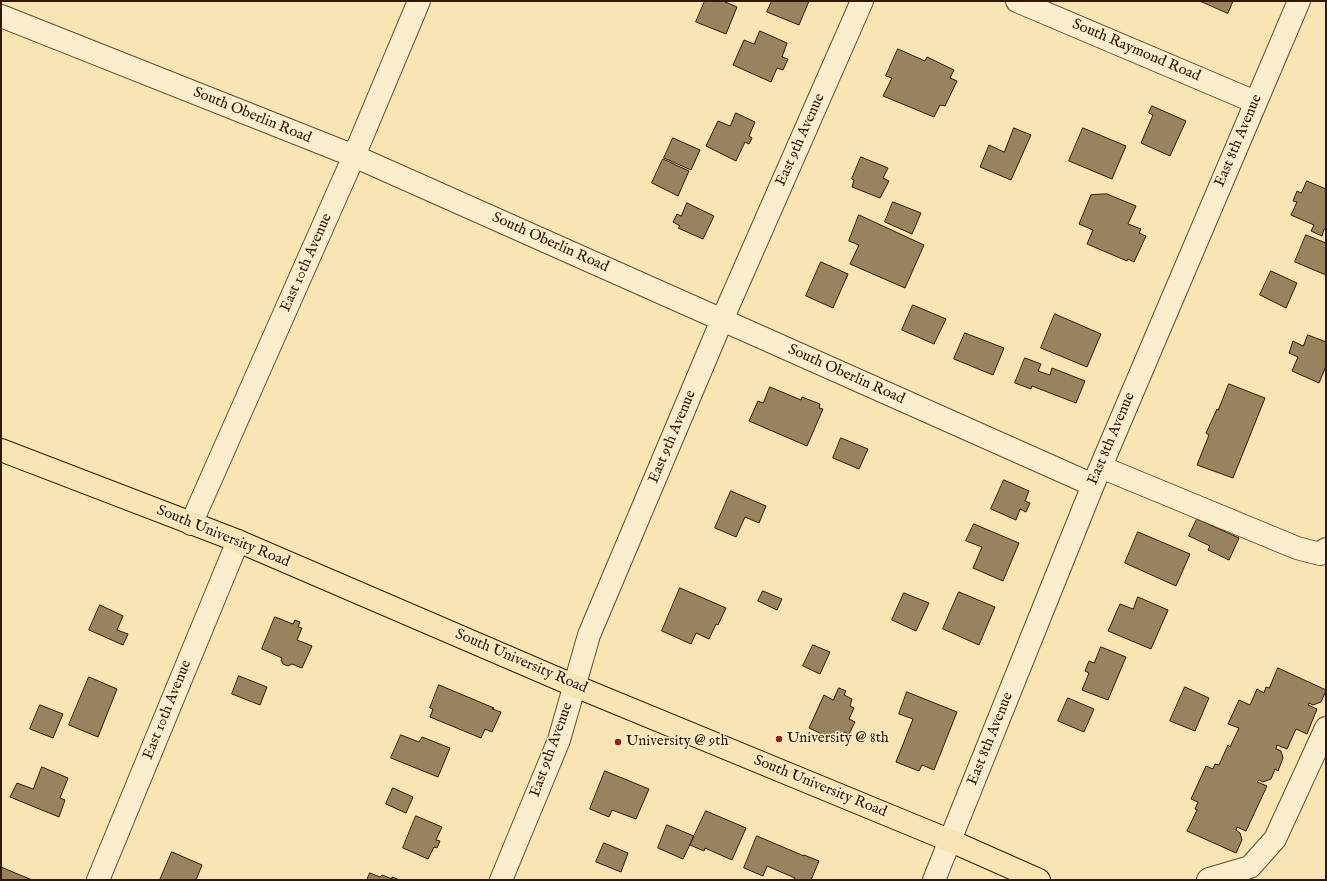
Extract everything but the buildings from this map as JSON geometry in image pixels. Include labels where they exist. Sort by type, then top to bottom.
[{"type":"main road","name":"South University Road","points":[[1,450],[238,541],[576,686],[951,841],[1039,880]]},
{"type":"street","name":"East 10th Avenue","points":[[191,524],[354,156],[419,1]]},
{"type":"street","name":"East 9th Avenue","points":[[501,880],[559,740],[576,686],[589,635],[722,320],[862,1]]},
{"type":"street","name":"South Raymond Road","points":[[1017,1],[1255,102]]},
{"type":"street","name":"East 8th Avenue","points":[[934,880],[1097,476],[1299,1]]},
{"type":"street","name":"South Oberlin Road","points":[[1,16],[354,156],[722,320],[1097,476],[1297,548],[1320,554],[1326,549]]},
{"type":"street","name":"East 10th Avenue","points":[[98,880],[238,541]]},
{"type":"street","points":[[1208,880],[1250,867],[1274,839],[1326,728]]},
{"type":"place","name":"University @ 8th","points":[[779,739]]},
{"type":"place","name":"University @ 9th","points":[[618,742]]}]
